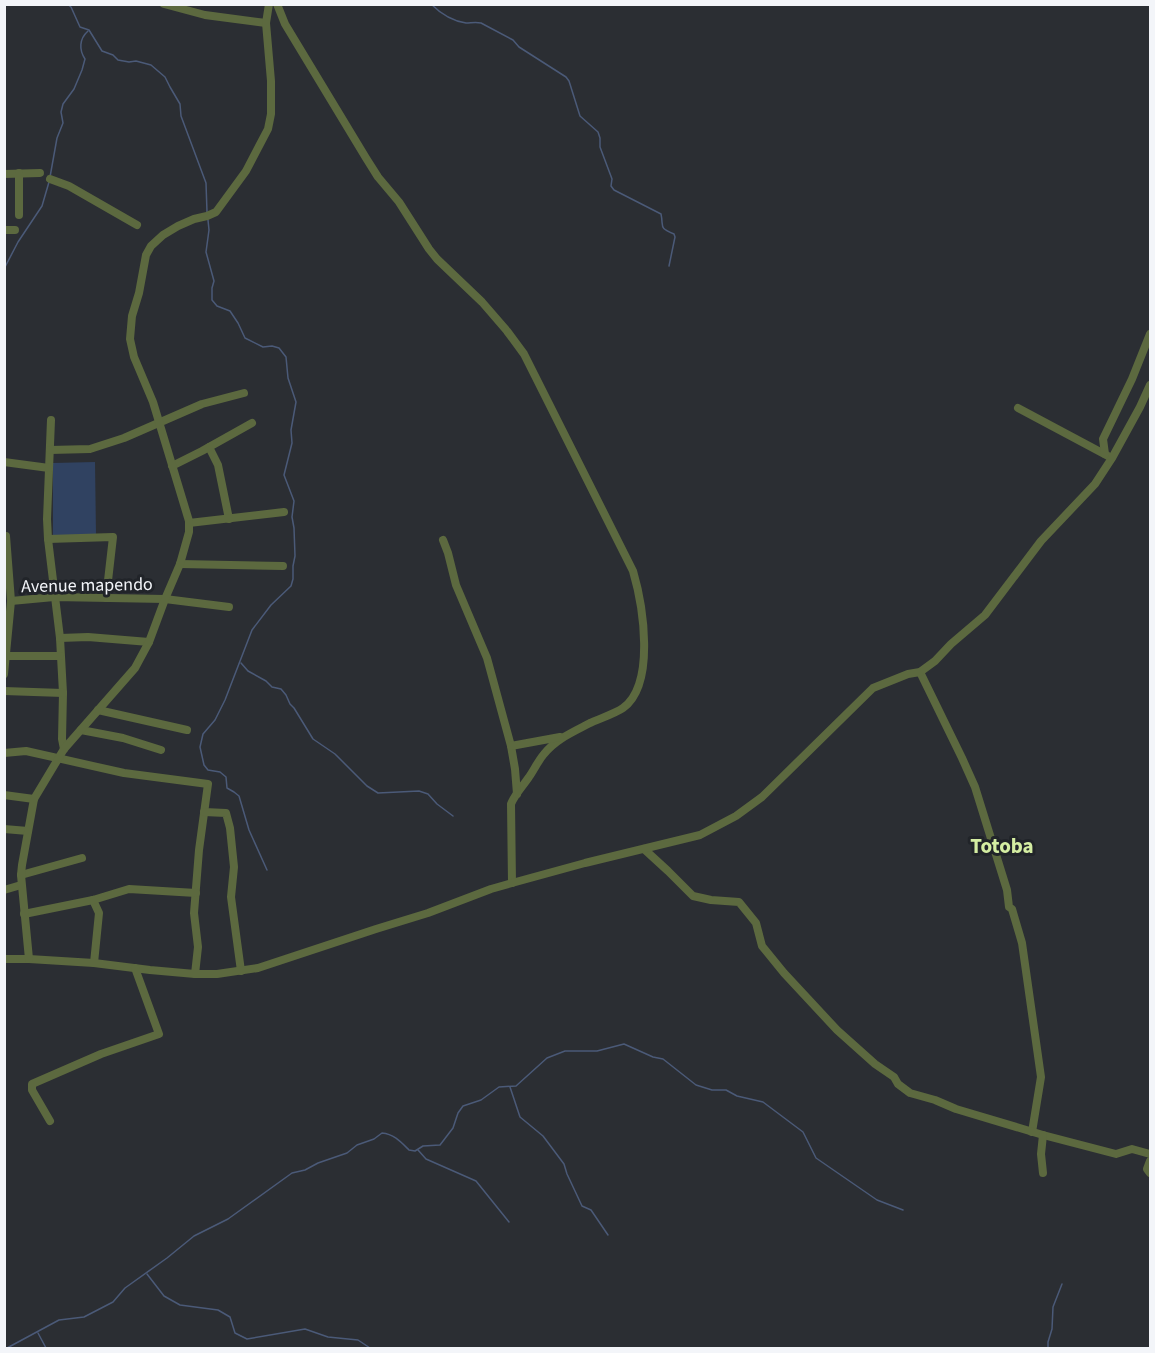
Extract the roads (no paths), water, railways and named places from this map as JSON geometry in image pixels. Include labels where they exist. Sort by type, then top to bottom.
[{"type":"street","points":[[164,4],[205,15],[266,23]]},
{"type":"street","points":[[29,959],[21,875],[33,799],[64,749],[135,668],[149,642],[180,564],[189,532],[189,523],[153,402],[134,357],[130,339],[132,316],[146,255],[151,246],[163,235],[194,219],[216,212],[246,171],[268,129],[271,114],[271,81],[266,23],[269,4]]},
{"type":"street","points":[[277,4],[285,24],[378,177],[399,202],[437,259],[482,302],[525,354],[633,572],[639,592],[644,636],[642,679],[630,702],[622,709],[556,741],[542,755],[517,794],[511,804],[512,883]]},
{"type":"street","points":[[4,174],[40,172]]},
{"type":"street","points":[[19,173],[19,215]]},
{"type":"street","points":[[50,179],[69,186],[137,225]]},
{"type":"street","points":[[4,230],[15,230]]},
{"type":"street","points":[[1108,456],[1103,439],[1132,379],[1150,334]]},
{"type":"street","points":[[4,959],[94,963],[195,974],[217,974],[258,968],[428,913],[491,889],[585,862],[700,835],[736,816],[762,797],[873,688],[908,674],[920,672],[985,615],[1041,541],[1095,484],[1108,456],[1140,407],[1150,385]]},
{"type":"street","points":[[50,450],[90,449],[124,438],[202,404],[244,393]]},
{"type":"street","points":[[1018,408],[1108,456]]},
{"type":"street","points":[[51,420],[47,519],[60,638],[64,749]]},
{"type":"street","points":[[172,465],[252,423]]},
{"type":"street","points":[[209,447],[218,465],[229,519]]},
{"type":"street","points":[[4,462],[49,468]]},
{"type":"street","points":[[189,523],[284,512]]},
{"type":"street","points":[[4,674],[11,601],[7,581],[6,536]]},
{"type":"street","points":[[48,539],[113,537],[106,598]]},
{"type":"street","points":[[442,540],[456,585],[487,658],[511,746],[517,794]]},
{"type":"street","points":[[180,564],[283,566]]},
{"type":"street","name":"Avenue mapendo","points":[[11,601],[54,597],[165,599],[229,607]]},
{"type":"street","points":[[60,638],[88,637],[149,642]]},
{"type":"street","points":[[6,656],[60,656]]},
{"type":"street","points":[[920,672],[975,788],[1007,890],[1009,907],[1012,909],[1022,943],[1041,1077],[1032,1132]]},
{"type":"street","points":[[4,691],[63,693]]},
{"type":"street","points":[[98,710],[187,730]]},
{"type":"street","points":[[81,730],[123,738],[161,750]]},
{"type":"street","points":[[511,746],[564,736]]},
{"type":"street","points":[[4,753],[26,751],[124,773],[208,784],[194,913],[198,947],[195,974]]},
{"type":"street","points":[[4,795],[33,799]]},
{"type":"street","points":[[204,812],[226,813],[230,828],[234,867],[231,897],[241,971]]},
{"type":"street","points":[[4,829],[28,831]]},
{"type":"street","points":[[644,849],[693,896],[739,902],[756,923],[762,946],[784,973],[837,1030],[910,1093],[1032,1132],[1116,1154],[1132,1149],[1150,1154]]},
{"type":"street","points":[[21,875],[82,858]]},
{"type":"street","points":[[4,890],[21,885]]},
{"type":"street","points":[[24,914],[93,900],[129,889],[196,892]]},
{"type":"street","points":[[93,900],[99,913],[94,963]]},
{"type":"street","points":[[50,1121],[32,1090],[32,1084],[101,1054],[159,1034],[135,968]]},
{"type":"street","points":[[1043,1135],[1041,1154],[1043,1173]]},
{"type":"street","points":[[1150,1161],[1147,1169],[1150,1173]]},
{"type":"waterway","points":[[67,4],[71,7],[80,27],[89,30],[102,51],[113,55],[118,60],[151,65],[165,77],[180,104],[181,116],[206,183],[207,212]]},
{"type":"waterway","points":[[431,4],[451,19],[466,23],[481,23],[513,40],[519,47],[566,77],[580,116],[598,132],[600,147],[612,179],[611,186],[614,190],[661,214],[662,225],[674,234],[669,266]]},
{"type":"waterway","points":[[50,177],[57,138],[63,123],[61,112],[63,104],[74,89],[82,70],[85,59],[81,45],[88,31]]},
{"type":"waterway","points":[[4,269],[18,242],[42,206],[49,182]]},
{"type":"waterway","points":[[208,220],[206,252],[214,281],[212,300],[217,306],[230,311],[245,338],[263,347],[279,348],[286,357],[288,378],[296,402],[291,430],[292,443],[284,475],[294,501],[293,579],[291,586],[271,605],[252,630],[225,700],[215,720],[203,734],[200,747],[204,765],[208,770],[220,772],[226,777],[227,788],[239,796],[249,830],[267,870]]},
{"type":"waterway","points":[[241,663],[248,671],[272,687],[281,689],[313,739],[335,754],[367,786],[378,793],[419,791],[428,794],[453,816]]},
{"type":"waterway","points":[[7,1348],[59,1320],[84,1317],[113,1302],[125,1288],[194,1236],[228,1219],[292,1173],[347,1153],[357,1145],[374,1139],[382,1133],[394,1137],[409,1150],[415,1151],[423,1146],[440,1145],[453,1128],[463,1106],[481,1100],[499,1087],[516,1086],[547,1058],[565,1051],[597,1051],[624,1044],[663,1059],[696,1085],[712,1090],[726,1090],[737,1096],[763,1102],[803,1132],[816,1158],[877,1200],[903,1210]]},
{"type":"waterway","points":[[510,1087],[520,1117],[543,1136],[564,1164],[582,1206],[591,1210],[608,1235]]},
{"type":"waterway","points":[[418,1150],[426,1159],[476,1181],[509,1222]]},
{"type":"waterway","points":[[147,1274],[164,1296],[180,1305],[218,1310],[230,1317],[235,1333],[247,1339],[305,1329],[328,1337],[358,1340],[370,1348]]},
{"type":"waterway","points":[[1048,1348],[1053,1307],[1062,1284]]},
{"type":"waterway","points":[[38,1333],[46,1348]]},
{"type":"district","name":"Totoba","points":[[1002,846]]}]
